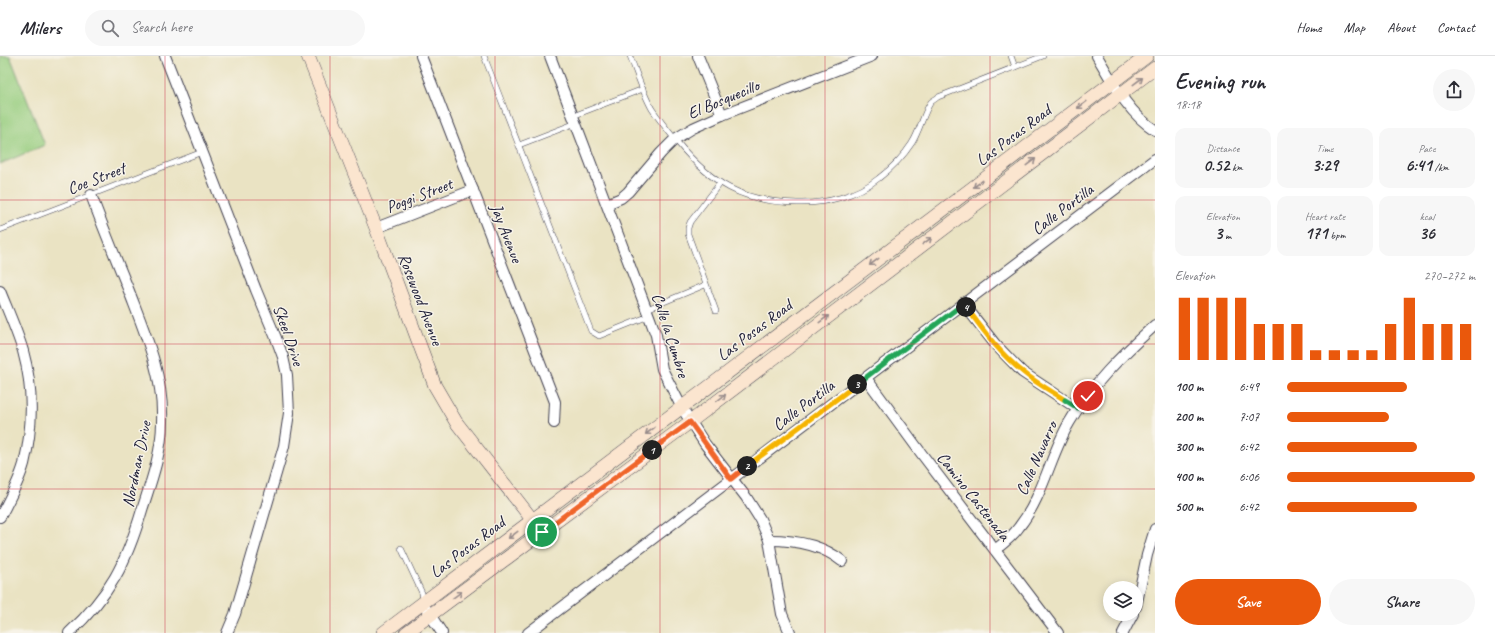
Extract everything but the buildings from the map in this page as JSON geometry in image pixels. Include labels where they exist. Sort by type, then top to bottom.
[{"type":"main road","name":"Rosewood Avenue","points":[[308,56],[376,228],[435,386],[456,422],[542,532]]},
{"type":"main road","name":"Las Posas Road","points":[[383,633],[1147,56]]},
{"type":"main road","name":"Las Posas Road","points":[[406,633],[690,422],[1155,68]]},
{"type":"street","name":"Skeel Drive","points":[[165,56],[283,357],[289,394],[289,413],[284,446],[235,614],[227,633]]},
{"type":"street","name":"Jay Avenue","points":[[421,56],[555,402],[554,423]]},
{"type":"street","name":"Calle la Cumbre","points":[[550,56],[648,312],[656,335],[662,369],[690,422],[731,479],[746,497],[760,519],[769,540],[782,614],[790,633]]},
{"type":"street","points":[[698,56],[722,115]]},
{"type":"street","name":"El Bosquecillo","points":[[607,204],[621,198],[628,192],[675,139],[693,128],[722,115],[872,56]]},
{"type":"street","points":[[1097,56],[1121,94],[1140,118],[1155,130]]},
{"type":"street","name":"Calle Portilla","points":[[528,633],[1155,159]]},
{"type":"street","name":"Poggi Street","points":[[376,228],[473,190]]},
{"type":"street","name":"Nordman Drive","points":[[69,633],[86,617],[107,592],[128,553],[151,480],[161,440],[162,423],[160,387],[152,353],[91,195]]},
{"type":"street","points":[[0,291],[13,322],[23,353],[30,397],[28,440],[23,464],[17,482],[0,517]]},
{"type":"street","points":[[963,304],[995,344],[1022,372],[1078,408]]},
{"type":"street","name":"Calle Navarro","points":[[995,550],[1012,536],[1025,519],[1046,476],[1062,437],[1078,408],[1113,367],[1155,325]]},
{"type":"street","name":"Camino Castenada","points":[[866,378],[1058,633]]},
{"type":"street","points":[[1142,581],[1147,555],[1155,529]]},
{"type":"street","points":[[769,540],[802,542],[832,552],[842,561]]},
{"type":"street","points":[[423,603],[429,616],[442,633]]},
{"type":"street","points":[[1123,633],[1129,621]]},
{"type":"lane","points":[[484,56],[590,332],[599,336],[705,285]]},
{"type":"lane","points":[[630,56],[652,108],[694,162],[720,183],[752,198],[808,204],[843,197],[868,186],[892,168],[912,144],[930,103],[938,97],[1043,56]]},
{"type":"lane","points":[[1011,56],[1015,67]]},
{"type":"lane","points":[[519,145],[643,89]]},
{"type":"lane","name":"Coe Street","points":[[0,230],[202,152]]},
{"type":"lane","points":[[716,311],[705,285],[688,234],[688,228],[690,222],[720,183]]},
{"type":"lane","points":[[400,548],[422,593],[423,603]]},
{"type":"green space","points":[[0,56],[10,56],[45,145],[0,164]]},
{"type":"route","points":[[542,532],[611,479],[690,422],[731,479],[963,304],[995,344],[1022,372],[1078,408],[1088,396]]}]
